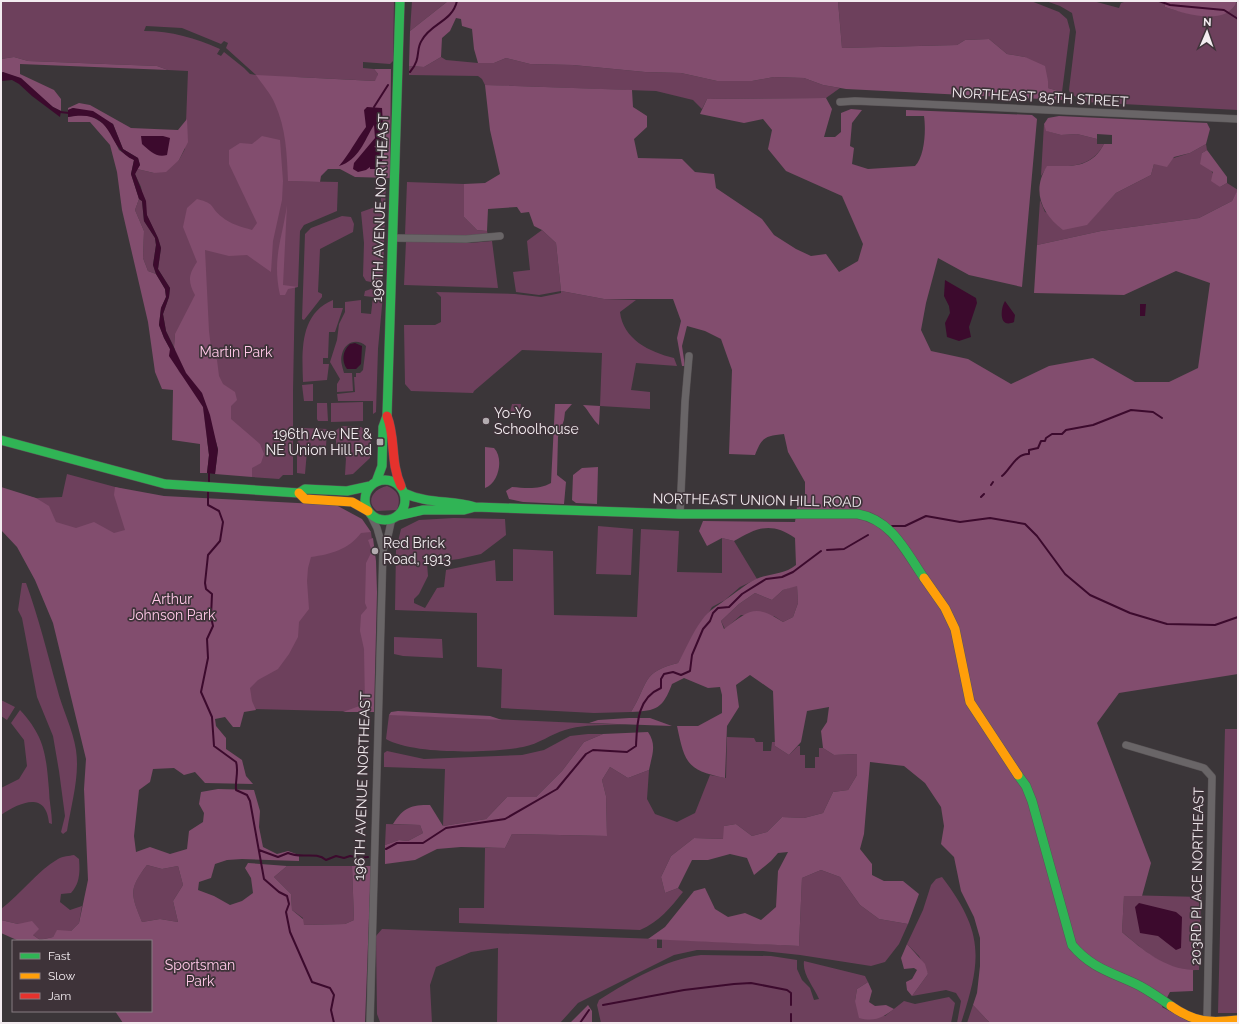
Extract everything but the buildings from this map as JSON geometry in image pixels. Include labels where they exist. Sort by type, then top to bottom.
[{"type":"street","name":"196TH AVENUE NORTHEAST","points":[[373,484],[382,466],[383,427],[387,416],[400,1]]},
{"type":"street","name":"NORTHEAST 85TH STREET","points":[[840,102],[855,101],[1238,120]]},
{"type":"street","points":[[393,238],[466,239],[500,236]]},
{"type":"street","points":[[680,514],[684,402],[689,356]]},
{"type":"street","name":"196TH AVENUE NORTHEAST","points":[[387,416],[392,427],[392,454],[396,477],[403,490]]},
{"type":"street","points":[[1,440],[135,478],[190,487],[299,493],[305,489],[346,491],[387,480],[398,484],[403,490],[405,506],[394,518],[380,520],[352,502],[305,499],[299,493]]},
{"type":"street","points":[[369,512],[365,498],[373,484]]},
{"type":"street","name":"NORTHEAST UNION HILL ROAD","points":[[403,490],[422,501],[464,503],[475,506],[680,514],[858,514],[870,516],[890,529],[945,608],[955,629],[970,702],[1026,786],[1032,801],[1072,945],[1080,955],[1096,968],[1140,987],[1183,1014],[1207,1022],[1238,1020]]},
{"type":"street","name":"NORTHEAST UNION HILL ROAD","points":[[394,518],[423,510],[464,510],[475,506]]},
{"type":"street","name":"196TH AVENUE NORTHEAST","points":[[369,512],[377,528],[383,549],[370,1023]]},
{"type":"street","name":"196TH AVENUE NORTHEAST","points":[[383,549],[386,545],[388,529],[394,518]]},
{"type":"street","name":"203RD PLACE NORTHEAST","points":[[1126,745],[1204,768],[1212,777],[1207,1022]]},
{"type":"green space","name":"Martin Park","points":[[1,1],[394,1],[393,61],[390,64],[363,62],[363,68],[374,69],[378,74],[376,81],[295,77],[289,181],[338,182],[337,211],[304,225],[300,231],[298,287],[295,287],[293,475],[283,475],[279,479],[252,477],[252,473],[216,441],[174,436],[175,334],[174,347],[166,331],[163,314],[169,297],[170,288],[158,269],[161,248],[158,238],[146,214],[141,187],[135,174],[137,169],[154,173],[179,160],[185,149],[188,71],[168,70],[157,66],[28,61],[14,57],[1,59]],"holes":[[[146,26],[182,28],[221,44],[224,41],[228,43],[226,48],[256,75],[250,74],[224,52],[221,56],[217,54],[220,49],[211,45],[192,38],[174,34],[144,31]]]},
{"type":"green space","points":[[412,1],[448,1],[410,31]]},
{"type":"green space","points":[[448,1],[838,1],[842,48],[957,45],[965,40],[989,39],[1007,54],[1025,57],[1045,66],[1048,88],[1062,92],[1062,100],[846,89],[823,85],[804,78],[774,77],[752,81],[717,81],[681,73],[645,72],[573,65],[530,64],[506,58],[494,63],[478,63],[474,49],[472,29],[462,26],[461,19],[456,18],[450,31],[442,38],[441,57],[424,67],[409,66],[410,31]]},
{"type":"green space","points":[[838,1],[1031,1],[1059,12],[1067,19],[1070,30],[1062,92],[1048,88],[1048,81],[1025,57],[1007,54],[989,39],[965,40],[957,45],[842,48]]},
{"type":"green space","points":[[1046,1],[1093,1],[1119,8],[1121,3],[1127,1],[1164,1],[1165,7],[1204,15],[1223,12],[1231,8],[1238,1],[1238,110],[1084,102],[1070,93],[1069,90],[1076,32],[1072,13],[1060,6]]},
{"type":"green space","points":[[1164,1],[1237,1],[1232,9],[1224,14],[1205,16],[1183,13],[1165,7]]},
{"type":"green space","points":[[14,57],[28,61],[157,66],[168,70],[20,64],[20,74],[54,90],[61,99],[61,111],[3,72],[1,73],[1,59]]},
{"type":"green space","points":[[441,57],[446,60],[478,63],[494,63],[506,58],[530,64],[573,65],[645,72],[681,73],[717,81],[752,81],[774,77],[804,78],[823,85],[840,88],[826,98],[707,99],[702,109],[693,100],[656,91],[485,85],[482,79],[478,76],[409,75],[409,66],[424,67]]},
{"type":"green space","points":[[374,69],[391,69],[390,178],[355,177],[340,169],[328,169],[321,176],[320,182],[288,181],[282,122],[273,100],[256,75],[375,81],[378,74]]},
{"type":"green space","points":[[485,85],[632,90],[633,107],[647,116],[647,127],[634,139],[638,158],[682,159],[695,172],[714,174],[716,188],[762,219],[774,235],[796,249],[811,256],[826,254],[839,272],[858,261],[863,244],[842,196],[786,171],[768,149],[772,130],[763,119],[744,123],[700,114],[707,99],[826,98],[832,109],[824,137],[835,137],[841,132],[841,113],[851,109],[862,110],[852,123],[850,146],[854,148],[852,164],[868,169],[915,166],[918,162],[924,142],[924,116],[906,116],[906,110],[1032,115],[1037,119],[1022,287],[969,275],[938,258],[926,303],[921,330],[931,351],[968,359],[1011,384],[1049,366],[1093,358],[1135,382],[1169,382],[1198,368],[1210,283],[1176,271],[1124,295],[1034,293],[1037,245],[1101,231],[1199,218],[1232,201],[1238,189],[1238,674],[1119,693],[1097,723],[1151,863],[1142,896],[1124,896],[1122,932],[1146,952],[1164,962],[1183,969],[1193,970],[1193,991],[1170,992],[1162,1007],[1192,1023],[990,1023],[973,1005],[977,993],[980,966],[980,938],[974,917],[961,891],[954,857],[941,844],[944,826],[941,807],[925,783],[904,766],[870,762],[864,834],[860,849],[872,864],[872,875],[884,881],[903,881],[919,894],[908,924],[879,919],[860,905],[840,877],[821,870],[802,878],[799,946],[648,939],[665,927],[694,891],[705,888],[715,909],[728,917],[745,913],[761,920],[776,907],[778,871],[788,852],[778,853],[754,875],[747,858],[730,854],[708,860],[692,860],[678,888],[665,893],[661,877],[671,856],[694,838],[723,839],[724,826],[736,824],[752,836],[767,832],[782,817],[804,818],[823,813],[833,792],[848,790],[857,775],[857,754],[834,755],[823,748],[821,731],[827,722],[829,707],[807,711],[801,742],[789,755],[775,746],[773,691],[750,675],[736,685],[739,707],[727,726],[725,778],[703,772],[695,768],[690,763],[683,749],[677,726],[698,726],[722,713],[722,695],[720,687],[708,688],[684,678],[672,684],[669,692],[658,707],[647,711],[631,712],[647,680],[658,670],[678,663],[695,630],[710,611],[756,579],[787,571],[796,565],[795,538],[778,529],[764,528],[749,533],[734,541],[722,538],[707,546],[699,531],[703,521],[795,522],[798,500],[805,496],[805,482],[788,452],[784,434],[765,438],[760,444],[755,455],[729,454],[732,370],[721,339],[705,331],[687,326],[682,346],[685,366],[682,366],[677,338],[681,321],[673,299],[604,299],[561,291],[556,243],[542,230],[534,226],[529,212],[521,213],[517,207],[488,209],[487,231],[477,230],[464,217],[464,184],[485,183],[500,174],[490,130]],"holes":[[[797,586],[798,603],[793,617],[783,622],[773,616],[758,611],[746,614],[724,629],[721,621],[739,604],[755,593],[772,600],[783,590]]]},
{"type":"green space","points":[[79,103],[90,105],[131,128],[178,130],[187,119],[188,142],[179,160],[166,172],[154,173],[137,169],[140,165],[138,158],[123,149],[113,124],[73,108],[68,110],[68,108]]},
{"type":"green space","points":[[82,114],[91,116],[104,124],[111,133],[119,150],[134,160],[131,174],[139,199],[135,210],[144,231],[143,258],[148,271],[156,274],[165,289],[166,297],[161,308],[159,325],[164,338],[179,372],[190,384],[203,407],[209,455],[207,473],[200,473],[200,444],[172,440],[173,390],[162,389],[155,372],[148,322],[122,210],[117,172],[110,145],[90,122],[68,122],[68,117]]},
{"type":"green space","points":[[1059,116],[1207,123],[1210,129],[1206,144],[1190,153],[1174,157],[1167,167],[1154,164],[1151,175],[1116,193],[1087,225],[1063,230],[1049,217],[1044,209],[1039,193],[1042,175],[1047,166],[1072,166],[1087,162],[1099,152],[1104,144],[1112,144],[1112,135],[1097,134],[1097,139],[1077,134],[1061,135],[1046,131],[1044,124],[1048,118]]},
{"type":"green space","points":[[1044,124],[1047,131],[1061,135],[1077,134],[1097,139],[1097,144],[1104,144],[1099,152],[1087,162],[1072,166],[1047,167],[1041,176]]},
{"type":"green space","points":[[262,136],[280,140],[283,181],[282,200],[273,241],[271,272],[247,255],[229,256],[205,250],[211,348],[217,360],[219,376],[223,384],[235,392],[237,400],[231,406],[231,419],[260,444],[264,454],[261,463],[252,468],[252,477],[215,474],[218,449],[202,393],[186,373],[174,347],[175,334],[195,295],[191,286],[190,278],[197,262],[183,227],[187,208],[197,199],[210,204],[218,214],[229,222],[252,230],[257,223],[229,164],[229,150],[240,143],[252,144]]},
{"type":"green space","points":[[1206,144],[1207,150],[1202,153],[1220,187],[1227,183],[1238,190],[1232,201],[1199,218],[1101,231],[1037,245],[1040,200],[1045,212],[1086,225],[1116,193],[1151,175],[1154,164],[1190,153]]},
{"type":"green space","points":[[1207,150],[1227,177],[1227,183],[1220,187],[1211,181],[1213,172],[1200,164],[1202,153]]},
{"type":"green space","points":[[407,182],[464,184],[464,217],[477,230],[487,231],[488,235],[405,235]]},
{"type":"green space","points":[[381,183],[386,183],[383,278],[371,282],[366,281],[363,276],[364,243],[361,212],[381,205]]},
{"type":"green space","points":[[139,199],[142,201],[144,221],[155,238],[156,245],[153,265],[156,274],[148,271],[143,258],[144,231],[135,210]]},
{"type":"green space","points":[[287,205],[283,285],[298,287],[288,289],[285,295],[280,295],[277,259]]},
{"type":"green space","points":[[342,216],[351,217],[354,224],[353,232],[320,249],[318,292],[322,294],[322,297],[304,320],[302,319],[305,234],[311,228]]},
{"type":"green space","points":[[542,230],[556,243],[561,291],[539,295],[516,292],[513,272],[530,270],[527,241]]},
{"type":"green space","points":[[406,241],[470,243],[492,241],[498,288],[404,285]]},
{"type":"green space","points":[[371,289],[383,295],[378,349],[376,412],[373,414],[373,401],[338,401],[337,394],[355,392],[354,377],[356,377],[356,373],[360,373],[363,370],[366,346],[359,342],[352,342],[346,347],[341,356],[344,373],[352,373],[353,391],[337,392],[337,384],[340,379],[330,362],[337,340],[339,324],[345,312],[345,302],[361,300],[361,313],[371,314],[373,297],[364,296],[365,291]]},
{"type":"green space","points":[[561,291],[604,299],[636,300],[620,312],[626,330],[639,343],[647,348],[674,358],[677,366],[636,363],[631,390],[650,392],[650,409],[600,406],[602,353],[522,350],[473,393],[411,391],[405,384],[404,325],[435,325],[441,322],[441,297],[436,292],[515,294],[541,297],[561,293]]},
{"type":"green space","points":[[333,300],[333,308],[343,308],[335,332],[329,332],[328,358],[323,358],[323,364],[329,364],[327,380],[303,382],[302,358],[308,324],[314,314],[322,306]]},
{"type":"green space","points":[[313,384],[313,401],[304,401],[302,385]]},
{"type":"green space","points":[[363,402],[363,421],[331,422],[331,403]]},
{"type":"green space","points":[[317,403],[327,403],[328,421],[318,421]]},
{"type":"green space","points":[[512,404],[521,404],[520,413],[510,412]]},
{"type":"green space","points":[[555,404],[572,404],[565,412],[558,437],[557,475],[566,482],[564,504],[523,502],[509,499],[506,491],[512,487],[537,488],[551,483]]},
{"type":"green space","points":[[583,405],[600,406],[599,425],[594,420]]},
{"type":"green space","points":[[342,426],[361,427],[371,434],[370,458],[353,474],[345,475],[346,458],[341,451],[337,452],[335,431]]},
{"type":"green space","points":[[304,428],[327,429],[326,447],[312,448],[307,451],[305,474],[297,473],[297,444],[301,430]]},
{"type":"green space","points":[[485,447],[494,448],[499,458],[499,464],[497,476],[490,485],[485,488]]},
{"type":"green space","points":[[598,467],[597,504],[576,503],[572,500],[573,475],[582,468]]},
{"type":"green space","name":"Arthur Johnson Park","points":[[67,474],[156,498],[371,532],[375,562],[371,712],[209,708],[122,742],[127,923],[369,926],[152,1011],[152,940],[112,940],[76,667],[1,489],[39,499],[36,498],[62,497]]},
{"type":"green space","points":[[387,486],[394,490],[398,495],[399,502],[397,510],[377,511],[371,503],[371,499],[375,492]]},
{"type":"green space","name":"Sportsman Park","points":[[1,487],[36,498],[49,506],[56,522],[76,528],[94,522],[114,533],[125,530],[114,495],[115,487],[164,496],[336,505],[362,519],[371,532],[361,533],[351,544],[339,550],[311,557],[307,581],[309,609],[299,622],[298,637],[289,654],[278,669],[258,680],[250,688],[252,701],[256,710],[244,712],[240,727],[233,727],[225,717],[215,719],[216,726],[226,738],[226,749],[242,760],[246,776],[253,784],[205,783],[195,772],[184,775],[174,768],[153,769],[150,782],[139,790],[134,836],[136,852],[150,847],[170,854],[187,849],[189,831],[203,822],[204,813],[199,804],[201,792],[218,789],[254,790],[260,811],[259,827],[263,847],[277,854],[288,851],[299,855],[299,861],[242,859],[227,860],[215,864],[211,878],[199,882],[198,890],[214,896],[230,905],[242,901],[253,893],[251,878],[245,868],[248,863],[287,866],[274,877],[291,894],[292,910],[303,919],[304,925],[345,924],[354,920],[352,866],[371,866],[365,1023],[123,1023],[116,1012],[152,1012],[152,940],[40,940],[53,937],[57,930],[71,931],[79,923],[88,880],[84,789],[86,759],[53,623],[35,580],[17,547],[1,530]],"holes":[[[147,865],[162,869],[178,866],[183,885],[173,901],[178,922],[160,919],[142,922],[135,905],[133,892],[141,873]]]},
{"type":"green space","points":[[454,518],[505,519],[506,535],[481,554],[459,559],[427,563],[428,576],[419,594],[414,599],[414,603],[425,608],[437,588],[444,587],[446,570],[495,560],[496,581],[513,581],[513,549],[553,551],[554,615],[637,617],[641,529],[679,531],[677,572],[722,573],[722,538],[734,541],[757,579],[740,587],[725,600],[712,607],[678,663],[658,670],[647,680],[631,712],[594,713],[501,708],[502,669],[477,667],[477,613],[395,610],[396,550],[401,529],[419,520]]},
{"type":"green space","points":[[598,526],[633,529],[631,575],[596,574]]},
{"type":"green space","points":[[373,538],[376,561],[377,592],[374,712],[343,712],[365,704],[364,649],[360,631],[361,615],[367,608],[365,603],[366,563],[372,551],[368,540]]},
{"type":"green space","points":[[22,583],[26,583],[35,610],[76,750],[77,770],[74,790],[67,831],[63,834],[61,832],[65,816],[53,736],[37,697],[22,618],[18,610]]},
{"type":"green space","points":[[797,585],[798,603],[793,617],[783,622],[774,616],[741,615],[725,629],[721,621],[739,604],[755,593],[772,600],[783,590]]},
{"type":"green space","points":[[394,637],[442,639],[443,658],[403,656],[394,654]]},
{"type":"green space","points":[[1,700],[15,707],[7,720],[1,716]]},
{"type":"green space","points":[[20,710],[35,729],[43,747],[47,767],[52,824],[49,823],[47,813],[43,806],[37,803],[31,802],[23,804],[1,815],[1,788],[19,779],[27,766],[24,740],[11,723]]},
{"type":"green space","points":[[398,711],[490,716],[502,720],[389,715],[391,712]]},
{"type":"green space","points":[[389,715],[626,725],[595,725],[572,728],[523,747],[492,751],[453,751],[415,748],[386,739]]},
{"type":"green space","points":[[650,718],[672,726],[589,723],[598,720]]},
{"type":"green space","points":[[1225,729],[1238,729],[1238,1013],[1218,1013]]},
{"type":"green space","points":[[648,732],[653,746],[649,770],[628,778],[610,767],[602,780],[606,796],[607,836],[512,834],[505,848],[461,847],[437,849],[415,860],[385,864],[385,845],[399,840],[408,841],[423,833],[420,825],[393,824],[408,808],[430,805],[443,826],[486,819],[507,797],[536,797],[562,771],[584,742],[603,734]]},
{"type":"green space","points":[[603,734],[584,742],[562,771],[536,797],[507,797],[486,819],[443,826],[445,769],[384,767],[384,753],[387,751],[424,759],[522,755],[544,750],[570,736]]},
{"type":"green space","points":[[727,737],[754,738],[756,742],[763,742],[763,751],[771,751],[772,742],[775,742],[775,746],[789,755],[798,746],[800,746],[800,755],[805,755],[805,768],[815,768],[815,757],[819,757],[819,748],[823,748],[834,755],[857,754],[857,775],[848,790],[833,792],[823,813],[804,818],[782,817],[767,832],[752,836],[736,824],[724,826],[724,839],[694,838],[671,856],[661,877],[665,893],[678,888],[683,892],[669,909],[659,918],[647,927],[640,930],[459,923],[459,908],[484,908],[485,848],[505,848],[512,834],[607,836],[606,796],[602,780],[610,767],[628,778],[649,770],[647,799],[655,814],[677,822],[695,813],[710,775],[726,778]]},
{"type":"green space","points":[[386,824],[420,825],[423,833],[408,841],[399,840],[385,845]]},
{"type":"green space","points":[[74,855],[79,859],[78,881],[71,893],[61,894],[60,902],[70,910],[82,906],[79,923],[71,931],[57,931],[53,937],[40,940],[18,924],[1,920],[1,909],[36,876],[60,858]]},
{"type":"green space","points":[[147,865],[162,869],[178,866],[183,885],[173,901],[178,922],[160,919],[142,922],[135,905],[133,892],[137,880]]},
{"type":"green space","points":[[287,866],[352,866],[354,920],[345,924],[303,925],[303,918],[292,910],[291,894],[274,877]]},
{"type":"green space","points":[[821,870],[840,877],[860,905],[879,919],[908,924],[899,944],[885,962],[871,966],[763,951],[697,950],[674,955],[578,1003],[560,1023],[497,1023],[498,948],[471,952],[436,967],[430,985],[432,1023],[380,1022],[377,1014],[376,936],[382,929],[657,939],[657,948],[662,948],[662,939],[799,946],[802,878]]},
{"type":"green space","points":[[942,877],[956,896],[966,914],[972,930],[975,947],[973,981],[961,1023],[957,1023],[961,1001],[956,993],[946,990],[912,996],[928,974],[919,956],[907,944],[923,910],[931,885],[936,879]]},
{"type":"green space","points":[[1124,895],[1201,897],[1199,970],[1180,970],[1164,964],[1122,932]]},
{"type":"green space","points":[[1,920],[18,924],[32,921],[39,929],[33,935],[40,940],[17,940],[1,933]]},
{"type":"green space","points":[[907,944],[925,964],[928,974],[912,996],[907,990],[906,982],[912,979],[917,970],[914,968],[904,969],[901,958]]},
{"type":"green space","points":[[701,955],[771,956],[797,960],[797,969],[802,980],[810,988],[814,1000],[819,999],[805,971],[804,961],[865,976],[868,982],[857,989],[855,1001],[885,1016],[904,1001],[915,1004],[949,997],[955,1003],[951,1023],[601,1023],[597,1005],[599,1000],[623,985],[661,966],[674,961]]},
{"type":"green space","points":[[868,982],[872,991],[869,1002],[875,1006],[886,1005],[894,1009],[882,1017],[869,1020],[859,1018],[855,1001],[857,989]]},
{"type":"green space","points":[[588,1005],[592,1011],[592,1023],[570,1023]]},
{"type":"green space","points":[[973,1005],[990,1023],[967,1023]]},
{"type":"shaded area","points":[[3,72],[21,78],[53,107],[61,111],[60,117],[19,84],[12,80],[1,81],[1,73]]},
{"type":"shaded area","points":[[367,107],[382,108],[384,140],[374,147],[380,148],[383,158],[379,169],[370,169],[370,167],[366,170],[358,172],[353,169],[354,163],[375,138],[374,125],[356,155],[346,163],[339,166],[366,127],[364,110]]},
{"type":"shaded area","points":[[73,108],[93,111],[113,124],[123,149],[138,158],[140,165],[135,174],[146,201],[147,215],[161,248],[158,269],[170,288],[169,297],[163,314],[166,331],[186,373],[202,393],[210,415],[218,450],[215,474],[207,473],[209,455],[203,407],[169,356],[170,349],[159,325],[161,308],[166,297],[165,289],[156,274],[153,265],[156,245],[155,238],[144,221],[142,201],[139,199],[131,174],[134,160],[118,147],[103,123],[95,118],[84,116],[68,117],[68,110]]},
{"type":"shaded area","points":[[141,136],[163,136],[170,138],[167,155],[156,155],[142,144]]},
{"type":"shaded area","points":[[945,280],[976,298],[977,303],[969,327],[971,337],[959,341],[947,337],[945,323],[950,313],[949,306],[944,296]]},
{"type":"shaded area","points":[[1005,301],[1015,315],[1014,322],[1006,323],[1003,321],[1002,309]]},
{"type":"shaded area","points":[[1140,304],[1146,304],[1145,316],[1140,316]]},
{"type":"shaded area","points":[[355,343],[362,346],[361,364],[356,369],[347,369],[343,359],[344,352],[350,344]]},
{"type":"shaded area","points":[[1139,903],[1176,912],[1182,917],[1181,948],[1176,950],[1158,936],[1140,933],[1135,907]]},
{"type":"waterway","points":[[410,72],[416,62],[422,40],[426,34],[451,14],[457,1]]},
{"type":"waterway","points":[[1159,1],[1170,5],[1224,10],[1238,19]]},
{"type":"waterway","points":[[374,107],[388,85]]},
{"type":"waterway","points":[[60,112],[69,113]]},
{"type":"waterway","points":[[1002,476],[1020,456],[1029,454],[1029,450],[1038,448],[1041,441],[1045,441],[1046,438],[1052,434],[1062,434],[1066,430],[1093,425],[1131,410],[1153,412],[1162,418]]},
{"type":"waterway","points":[[209,472],[209,486]]},
{"type":"waterway","points":[[208,490],[208,505],[219,511],[223,522],[220,541],[208,555],[205,583],[206,589],[212,594],[211,617],[213,626],[207,639],[208,658],[201,692],[212,717],[214,746],[236,762],[236,790],[247,795],[250,801],[264,879],[279,892],[287,896],[289,904],[286,912],[290,932],[312,982],[330,988],[334,995],[331,1010],[334,1023]]},
{"type":"waterway","points":[[981,497],[984,494]]},
{"type":"waterway","points":[[892,526],[905,526],[926,516],[960,522],[990,518],[1025,524],[1037,536],[1065,574],[1090,595],[1130,613],[1167,624],[1215,625],[1238,617]]},
{"type":"waterway","points":[[827,550],[844,549],[868,535]]},
{"type":"waterway","points":[[386,849],[397,843],[423,843],[446,828],[505,819],[557,789],[586,754],[593,750],[627,752],[636,746],[640,712],[647,698],[653,692],[661,688],[661,679],[664,674],[673,672],[681,675],[690,671],[692,655],[703,629],[710,621],[713,613],[718,608],[729,607],[742,594],[766,579],[782,577],[793,572],[821,551]]},
{"type":"waterway","points":[[259,850],[278,857],[288,853],[293,855],[313,855],[322,857],[326,860],[336,856],[344,858],[350,856],[360,858],[368,857]]},
{"type":"waterway","points":[[603,1005],[684,990],[751,983],[787,990],[791,993],[791,1005]]},
{"type":"waterway","points":[[580,1023],[589,1010]]},
{"type":"waterway","points":[[791,1014],[791,1023]]},
{"type":"traffic: fast","points":[[376,482],[382,466],[383,427],[387,416],[400,1]]},
{"type":"traffic: fast","points":[[1,440],[165,484],[299,493],[305,489],[347,491],[370,486]]},
{"type":"traffic: fast","points":[[389,480],[396,483],[402,489],[405,500],[404,508],[396,517],[389,520],[381,520],[374,517],[366,508],[365,496],[368,489],[377,481],[389,480]]},
{"type":"traffic: fast","points":[[404,493],[421,499],[457,503],[475,507],[680,514],[858,514],[870,517],[889,530],[897,538],[924,578]]},
{"type":"traffic: fast","points":[[397,516],[423,510],[464,510],[475,507]]},
{"type":"traffic: fast","points":[[1018,775],[1026,786],[1032,801],[1072,945],[1087,960],[1095,965],[1140,986],[1171,1006]]},
{"type":"traffic: slow","points":[[299,493],[305,499],[352,502],[368,511]]},
{"type":"traffic: slow","points":[[924,578],[945,608],[955,629],[970,702],[1018,775]]},
{"type":"traffic: slow","points":[[1171,1006],[1195,1019],[1211,1021],[1238,1020]]},
{"type":"traffic: jam","points":[[387,416],[390,425],[395,468],[401,486]]},
{"type":"place","name":"Yo-Yo Schoolhouse","points":[[486,421]]},
{"type":"place","name":"196th Ave NE & NE Union Hill Rd","points":[[380,442]]},
{"type":"place","name":"Red Brick Road, 1913","points":[[375,551]]}]
